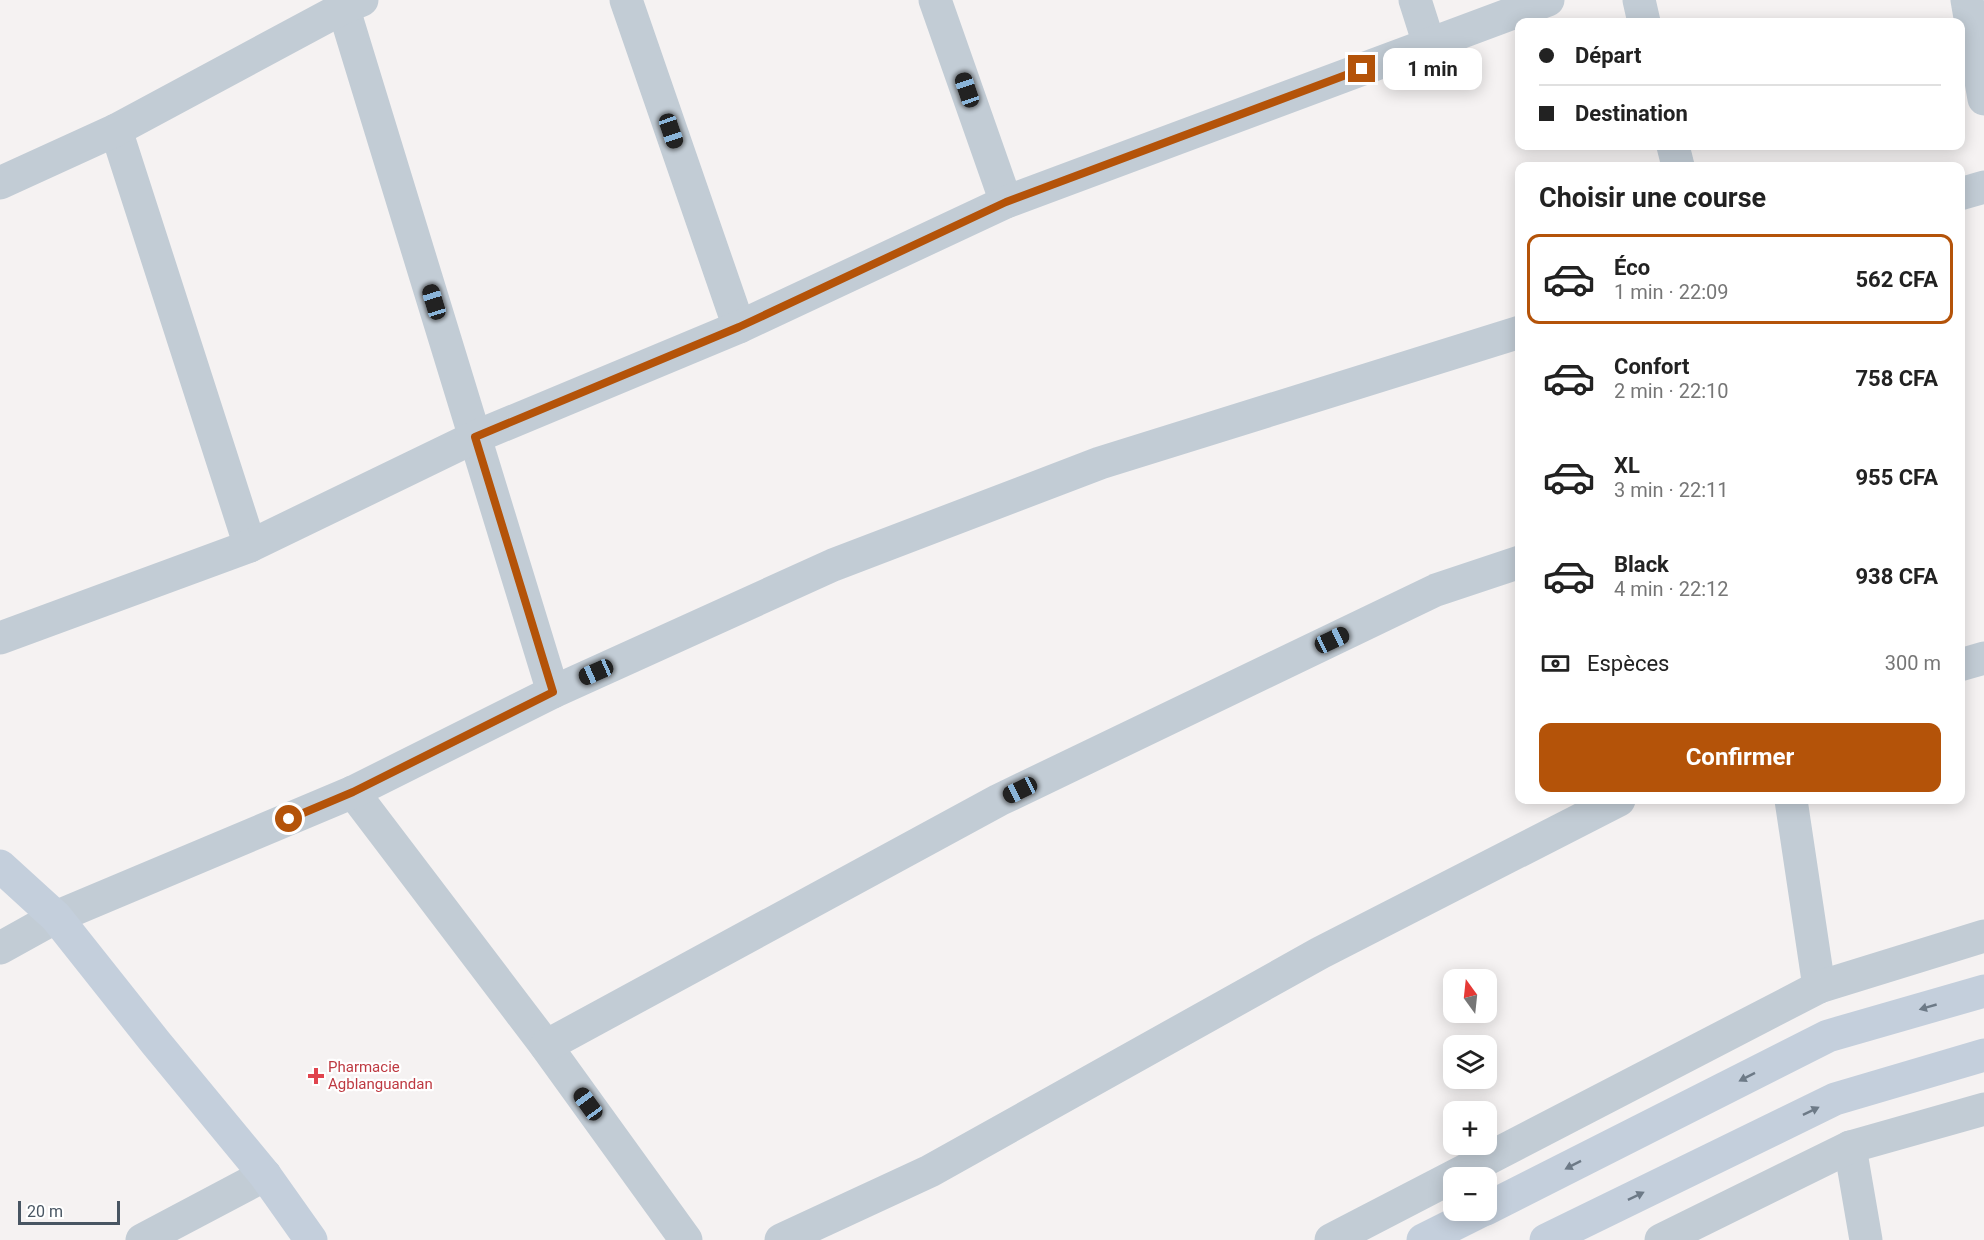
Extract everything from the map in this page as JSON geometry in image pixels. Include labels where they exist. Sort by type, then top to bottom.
[{"type":"street","points":[[626,0],[739,327]]},
{"type":"street","points":[[935,0],[1006,202]]},
{"type":"street","points":[[1415,0],[1429,44]]},
{"type":"street","points":[[0,638],[250,546],[475,437],[739,327],[1006,202],[1548,0]]},
{"type":"street","points":[[1639,0],[1643,18]]},
{"type":"street","points":[[1967,0],[1984,99]]},
{"type":"street","points":[[0,183],[116,130],[349,3],[475,437],[553,692]]},
{"type":"street","points":[[116,130],[250,546]]},
{"type":"street","points":[[1965,193],[1984,187]]},
{"type":"street","points":[[0,948],[56,917],[353,792],[553,692],[833,565],[1100,463],[1515,334]]},
{"type":"street","points":[[546,1046],[999,800],[1436,590],[1515,564]]},
{"type":"street","points":[[1965,664],[1984,658]]},
{"type":"street","points":[[353,792],[546,1046],[686,1240]]},
{"type":"street","points":[[781,1240],[930,1171],[1320,953],[1611,804]]},
{"type":"street","points":[[1792,804],[1819,987]]},
{"type":"street","points":[[0,866],[56,917],[265,1175],[311,1240]]},
{"type":"street","points":[[1331,1240],[1819,987],[1984,936]]},
{"type":"street","points":[[1497,1204],[1828,1036],[1984,991]]},
{"type":"street","points":[[1546,1240],[1835,1099],[1984,1055]]},
{"type":"street","points":[[1661,1240],[1850,1147],[1984,1109]]},
{"type":"street","points":[[1850,1147],[1866,1240]]},
{"type":"street","points":[[142,1240],[265,1175]]},
{"type":"street","points":[[1423,1240],[1462,1221]]},
{"type":"place","name":"Pharmacie Agblanguandan","points":[[316,1076]]},
{"type":"route","points":[[289,819],[353,792],[553,692],[475,437],[739,327],[1006,202],[1362,69]]}]
